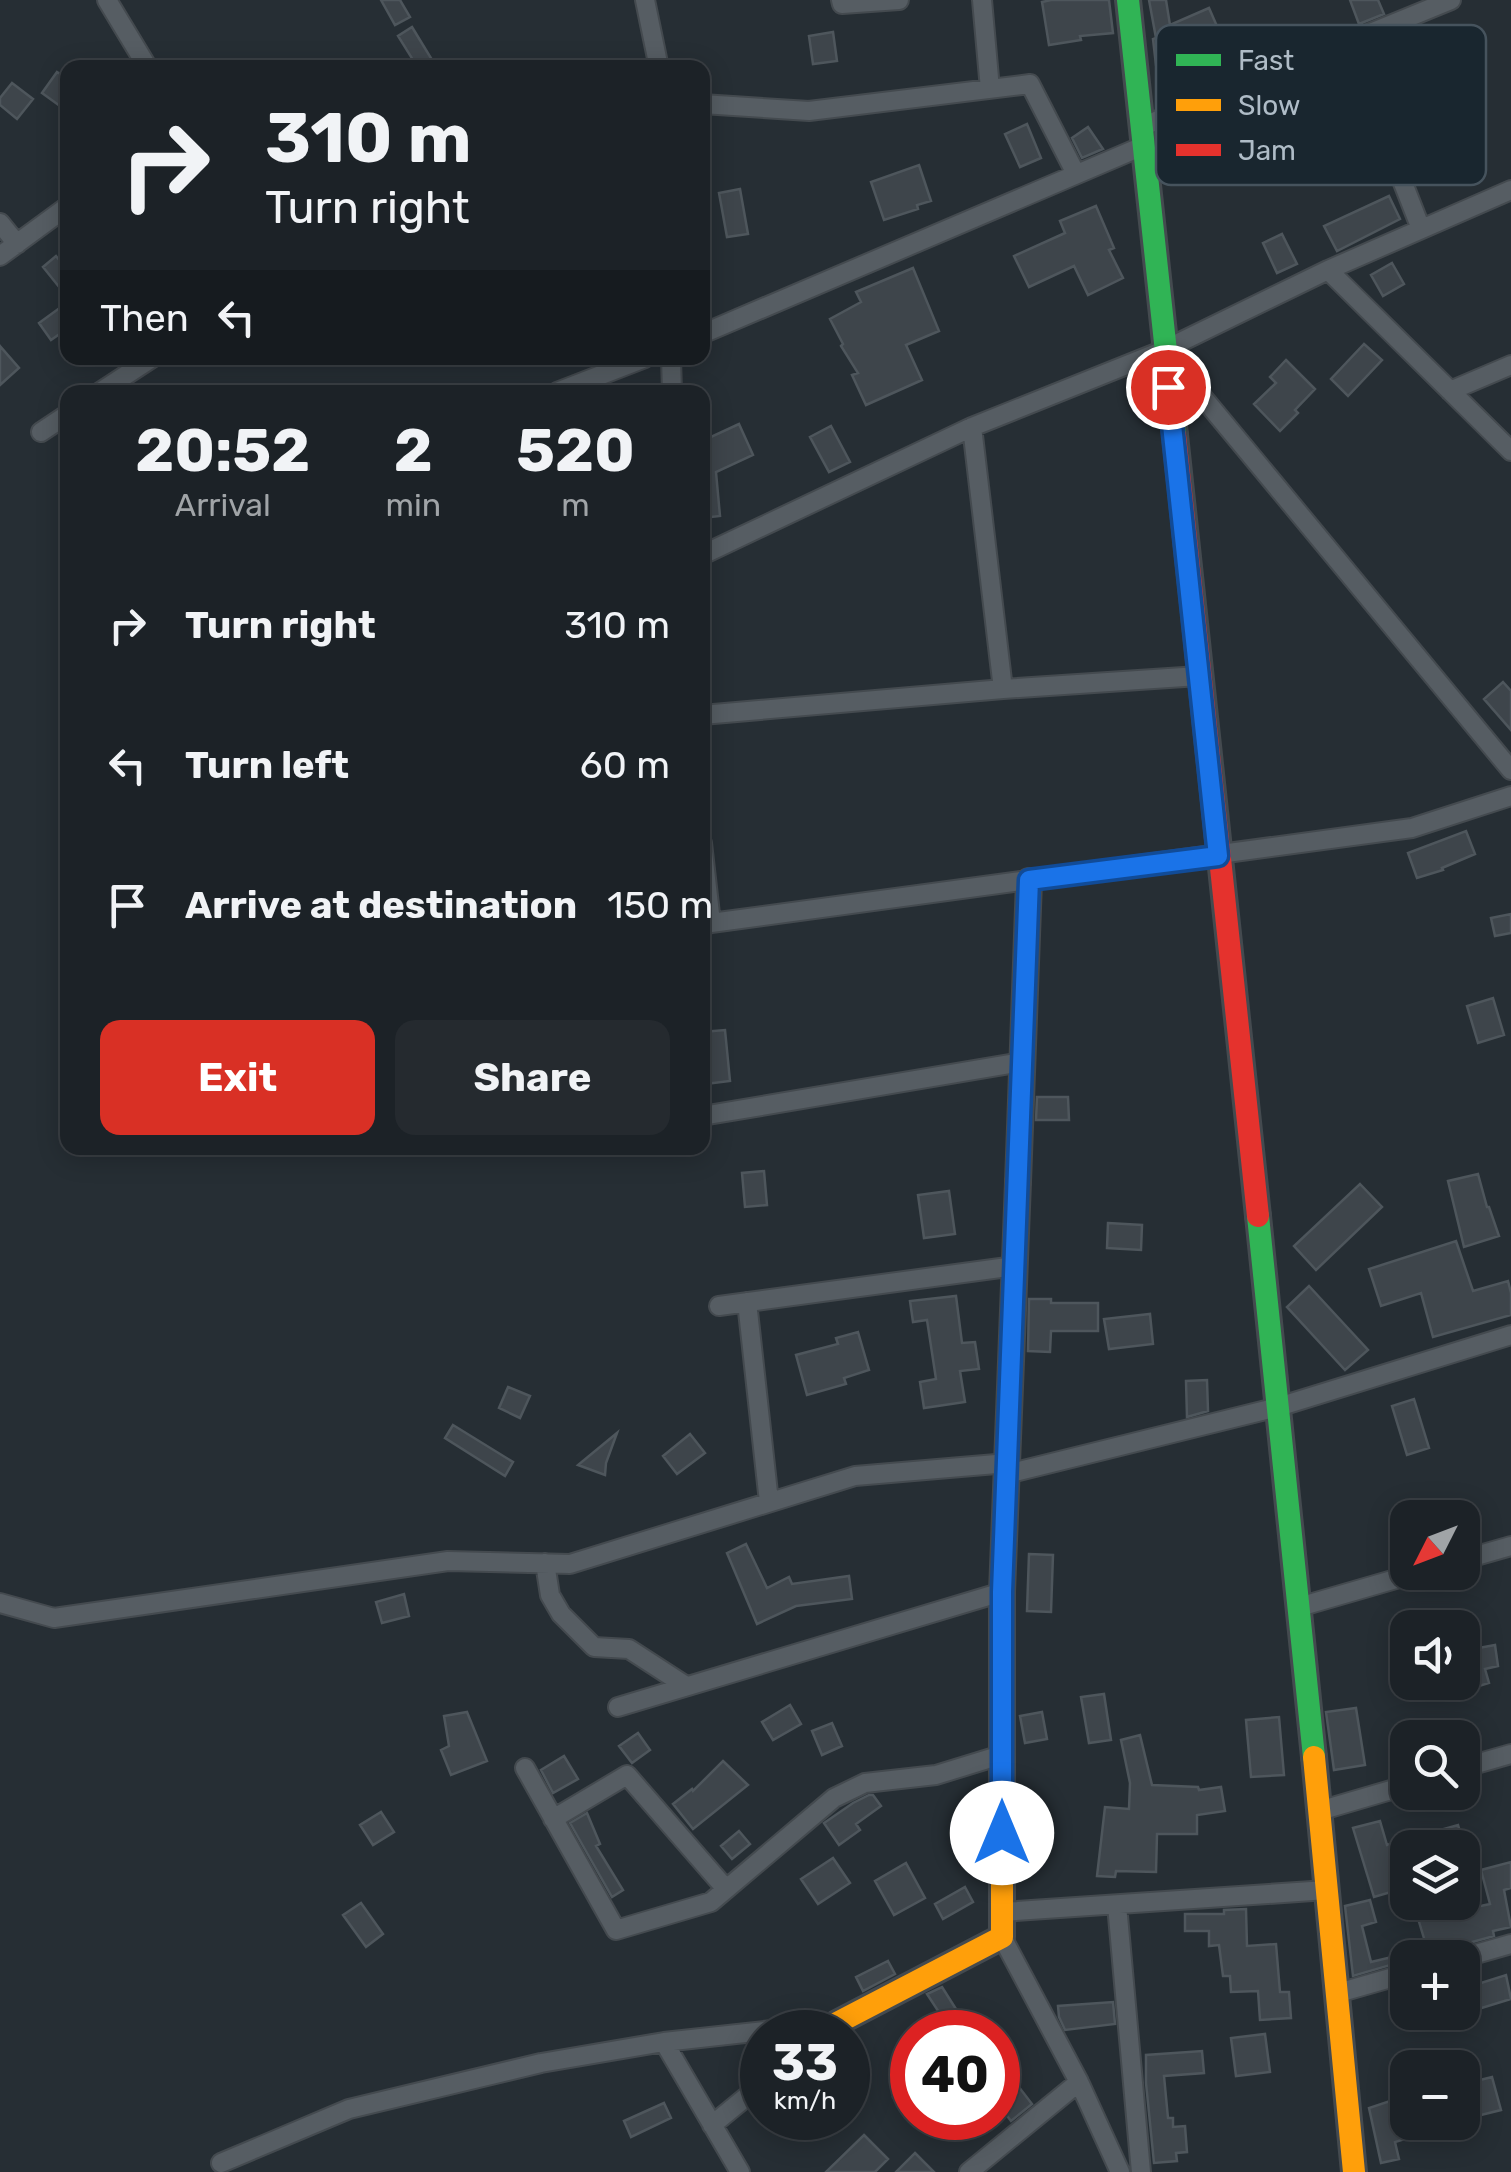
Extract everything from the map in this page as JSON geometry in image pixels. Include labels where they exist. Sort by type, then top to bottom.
[{"type":"street","points":[[107,0],[143,60]]},
{"type":"street","points":[[645,0],[656,60]]},
{"type":"street","points":[[841,0],[842,4],[899,0]]},
{"type":"street","points":[[982,0],[990,90]]},
{"type":"street","points":[[1128,0],[1299,1608],[1354,2172]]},
{"type":"street","points":[[1390,25],[1451,0]]},
{"type":"street","points":[[710,105],[810,111],[1030,84],[1076,174]]},
{"type":"street","points":[[710,331],[1076,174],[1156,130]]},
{"type":"street","points":[[1405,185],[1422,229]]},
{"type":"street","points":[[710,550],[972,427],[1164,350],[1328,270],[1511,190]]},
{"type":"street","points":[[0,256],[60,212]]},
{"type":"street","points":[[0,222],[17,244]]},
{"type":"street","points":[[1328,270],[1511,451]]},
{"type":"street","points":[[1164,350],[1511,770]]},
{"type":"street","points":[[110,385],[141,365]]},
{"type":"street","points":[[575,385],[627,365]]},
{"type":"street","points":[[1450,391],[1511,366]]},
{"type":"street","points":[[125,375],[130,385]]},
{"type":"street","points":[[41,432],[60,419]]},
{"type":"street","points":[[972,427],[1003,689]]},
{"type":"street","points":[[710,714],[1199,676]]},
{"type":"street","points":[[710,924],[1412,828],[1511,796]]},
{"type":"street","points":[[1029,880],[1002,1592],[1002,1937],[1079,2082],[1120,2172]]},
{"type":"street","points":[[710,1115],[1022,1062]]},
{"type":"street","points":[[718,1306],[1015,1266]]},
{"type":"street","points":[[746,1302],[769,1502]]},
{"type":"street","points":[[0,1603],[54,1618],[448,1562],[570,1564],[854,1476],[1007,1468],[1278,1407],[1511,1334]]},
{"type":"street","points":[[1480,1555],[1511,1546]]},
{"type":"street","points":[[544,1563],[550,1596],[561,1614],[594,1646],[629,1649],[686,1686]]},
{"type":"street","points":[[1299,1608],[1390,1581]]},
{"type":"street","points":[[618,1707],[1002,1592]]},
{"type":"street","points":[[525,1768],[616,1930],[712,1902],[834,1798],[865,1782],[936,1775],[1002,1754]]},
{"type":"street","points":[[1480,1763],[1511,1754]]},
{"type":"street","points":[[553,1818],[627,1775],[726,1889]]},
{"type":"street","points":[[1320,1811],[1390,1790]]},
{"type":"street","points":[[1002,1912],[1327,1890]]},
{"type":"street","points":[[1118,1906],[1142,2172]]},
{"type":"street","points":[[865,2010],[1002,1937]]},
{"type":"street","points":[[1480,1953],[1511,1944]]},
{"type":"street","points":[[1338,1994],[1390,1979]]},
{"type":"street","points":[[221,2163],[349,2109],[541,2063],[664,2042],[740,2036]]},
{"type":"street","points":[[664,2042],[740,2172]]},
{"type":"street","points":[[969,2172],[1079,2082]]},
{"type":"street","points":[[712,2125],[740,2102]]},
{"type":"building","points":[[381,0],[400,0],[410,17],[395,25]]},
{"type":"building","points":[[1109,0],[1113,33],[1080,36],[1081,40],[1049,45],[1042,2]]},
{"type":"building","points":[[1149,0],[1166,0],[1170,25],[1156,25],[1156,38]]},
{"type":"building","points":[[1350,0],[1378,0],[1384,14],[1359,24]]},
{"type":"building","points":[[1209,8],[1216,25],[1170,25]]},
{"type":"building","points":[[412,27],[432,60],[413,60],[398,36]]},
{"type":"building","points":[[833,32],[837,61],[813,64],[809,36]]},
{"type":"building","points":[[57,72],[60,74],[60,106],[42,93]]},
{"type":"building","points":[[12,83],[33,99],[17,119],[0,105],[0,98]]},
{"type":"building","points":[[1027,124],[1041,158],[1020,167],[1005,134]]},
{"type":"building","points":[[1088,127],[1103,149],[1082,158],[1072,138]]},
{"type":"building","points":[[919,165],[931,201],[884,220],[871,182]]},
{"type":"building","points":[[740,189],[748,234],[727,237],[719,193]]},
{"type":"building","points":[[1389,196],[1400,219],[1337,251],[1324,226]]},
{"type":"building","points":[[1096,206],[1114,248],[1109,250],[1123,278],[1088,295],[1074,266],[1029,287],[1014,256],[1065,233],[1060,221]]},
{"type":"building","points":[[1282,234],[1297,264],[1277,273],[1263,243]]},
{"type":"building","points":[[56,256],[60,261],[60,288],[43,267]]},
{"type":"building","points":[[1392,263],[1404,284],[1383,296],[1371,275]]},
{"type":"building","points":[[913,268],[939,331],[906,345],[922,380],[866,405],[852,375],[858,373],[830,319],[861,302],[856,292]]},
{"type":"building","points":[[60,308],[60,334],[51,340],[39,323]]},
{"type":"building","points":[[1364,344],[1382,360],[1348,396],[1331,379]]},
{"type":"building","points":[[0,346],[19,368],[0,385]]},
{"type":"building","points":[[1286,360],[1315,389],[1280,431],[1254,404],[1276,383],[1270,377]]},
{"type":"building","points":[[739,424],[753,455],[716,472],[720,516],[710,517],[710,437]]},
{"type":"building","points":[[831,426],[850,462],[829,472],[810,437]]},
{"type":"building","points":[[1503,682],[1511,691],[1511,730],[1484,699]]},
{"type":"building","points":[[1466,831],[1475,854],[1417,878],[1408,853]]},
{"type":"building","points":[[1511,914],[1511,933],[1495,936],[1491,918]]},
{"type":"building","points":[[1493,998],[1504,1035],[1478,1043],[1467,1006]]},
{"type":"building","points":[[725,1030],[730,1081],[710,1083],[710,1031]]},
{"type":"building","points":[[1037,1097],[1068,1097],[1069,1120],[1036,1120]]},
{"type":"building","points":[[764,1171],[767,1205],[745,1207],[742,1173]]},
{"type":"building","points":[[1478,1174],[1499,1236],[1464,1247],[1448,1181]]},
{"type":"building","points":[[1360,1184],[1382,1207],[1316,1270],[1294,1246]]},
{"type":"building","points":[[949,1191],[955,1234],[924,1238],[918,1195]]},
{"type":"building","points":[[1108,1223],[1142,1225],[1141,1250],[1107,1248]]},
{"type":"building","points":[[1456,1241],[1473,1291],[1508,1281],[1511,1315],[1433,1337],[1421,1293],[1381,1306],[1369,1269]]},
{"type":"building","points":[[1309,1286],[1368,1350],[1345,1370],[1287,1307]]},
{"type":"building","points":[[956,1296],[962,1343],[975,1342],[979,1369],[960,1371],[965,1402],[924,1408],[920,1382],[936,1379],[927,1320],[913,1322],[910,1301]]},
{"type":"building","points":[[1029,1299],[1098,1303],[1098,1331],[1051,1331],[1050,1352],[1028,1351]]},
{"type":"building","points":[[1150,1314],[1153,1344],[1109,1349],[1104,1319]]},
{"type":"building","points":[[858,1332],[869,1370],[844,1378],[846,1384],[807,1395],[796,1355],[838,1344],[836,1338]]},
{"type":"building","points":[[1207,1380],[1208,1411],[1187,1417],[1186,1381]]},
{"type":"building","points":[[508,1387],[530,1396],[520,1418],[499,1408]]},
{"type":"building","points":[[1414,1399],[1429,1448],[1407,1455],[1392,1406]]},
{"type":"building","points":[[453,1425],[513,1462],[505,1476],[445,1438]]},
{"type":"building","points":[[617,1433],[605,1475],[578,1465]]},
{"type":"building","points":[[690,1434],[705,1453],[677,1474],[663,1456]]},
{"type":"building","points":[[746,1544],[767,1588],[789,1577],[792,1584],[849,1576],[852,1599],[796,1606],[757,1624],[727,1553]]},
{"type":"building","points":[[1029,1554],[1053,1555],[1051,1612],[1027,1611]]},
{"type":"building","points":[[404,1594],[409,1616],[382,1623],[376,1602]]},
{"type":"building","points":[[1495,1645],[1498,1666],[1485,1669],[1489,1683],[1480,1686],[1480,1648]]},
{"type":"building","points":[[1104,1694],[1111,1740],[1089,1743],[1081,1697]]},
{"type":"building","points":[[790,1705],[801,1724],[773,1740],[762,1722]]},
{"type":"building","points":[[1356,1708],[1365,1765],[1334,1770],[1326,1712]]},
{"type":"building","points":[[467,1712],[487,1761],[451,1775],[441,1750],[449,1746],[444,1716]]},
{"type":"building","points":[[1042,1712],[1047,1739],[1025,1743],[1020,1716]]},
{"type":"building","points":[[1279,1717],[1284,1775],[1251,1777],[1246,1720]]},
{"type":"building","points":[[832,1723],[842,1746],[822,1755],[812,1731]]},
{"type":"building","points":[[638,1733],[650,1750],[632,1763],[619,1746]]},
{"type":"building","points":[[1140,1735],[1152,1785],[1199,1790],[1221,1787],[1225,1811],[1197,1815],[1197,1834],[1157,1834],[1156,1872],[1116,1871],[1115,1877],[1097,1876],[1105,1807],[1129,1809],[1130,1783],[1121,1740]]},
{"type":"building","points":[[564,1756],[578,1779],[553,1793],[541,1770]]},
{"type":"building","points":[[723,1761],[748,1785],[693,1829],[673,1804],[693,1791]]},
{"type":"building","points":[[869,1795],[881,1806],[856,1824],[860,1830],[839,1845],[824,1823]]},
{"type":"building","points":[[381,1812],[394,1832],[373,1845],[360,1825]]},
{"type":"building","points":[[587,1813],[600,1844],[596,1846],[623,1890],[612,1897],[570,1823]]},
{"type":"building","points":[[1380,1821],[1387,1845],[1390,1844],[1390,1892],[1374,1897],[1353,1828]]},
{"type":"building","points":[[739,1831],[750,1844],[732,1859],[721,1846]]},
{"type":"building","points":[[833,1858],[850,1883],[818,1904],[801,1879]]},
{"type":"building","points":[[1511,1862],[1511,1888],[1504,1890],[1511,1927],[1493,1931],[1494,1936],[1480,1940],[1425,1940],[1418,1920],[1480,1920],[1480,1906],[1490,1904],[1481,1870]]},
{"type":"building","points":[[906,1863],[925,1898],[894,1915],[875,1881]]},
{"type":"building","points":[[965,1887],[973,1902],[943,1919],[935,1904]]},
{"type":"building","points":[[1370,1900],[1376,1922],[1362,1926],[1371,1962],[1390,1957],[1390,1965],[1353,1976],[1345,1906]]},
{"type":"building","points":[[361,1903],[383,1934],[366,1947],[343,1915]]},
{"type":"building","points":[[1246,1909],[1247,1946],[1276,1944],[1280,1992],[1289,1992],[1291,2018],[1260,2020],[1258,1991],[1231,1992],[1230,1976],[1223,1976],[1219,1945],[1209,1946],[1209,1931],[1185,1931],[1185,1914],[1224,1914],[1224,1910]]},
{"type":"building","points":[[888,1961],[895,1974],[863,1991],[856,1977]]},
{"type":"building","points":[[1506,1975],[1511,1999],[1480,2008],[1480,1983]]},
{"type":"building","points":[[942,1987],[957,2010],[938,2010],[927,1994]]},
{"type":"building","points":[[1113,2002],[1115,2024],[1065,2030],[1059,2017],[1058,2006]]},
{"type":"building","points":[[1265,2034],[1270,2072],[1236,2076],[1231,2038]]},
{"type":"building","points":[[1202,2051],[1204,2073],[1164,2076],[1168,2118],[1173,2118],[1173,2127],[1185,2126],[1187,2152],[1176,2153],[1177,2161],[1154,2163],[1146,2055]]},
{"type":"building","points":[[1492,2077],[1501,2110],[1480,2115],[1480,2080]]},
{"type":"building","points":[[1020,2088],[1032,2104],[1020,2114]]},
{"type":"building","points":[[1390,2101],[1390,2140],[1402,2140],[1395,2142],[1399,2159],[1381,2163],[1369,2108]]},
{"type":"building","points":[[664,2103],[671,2118],[631,2137],[624,2121]]},
{"type":"building","points":[[859,2140],[869,2140],[888,2159],[875,2172],[826,2172]]},
{"type":"building","points":[[915,2153],[934,2172],[896,2172]]},
{"type":"traffic: fast","points":[[1128,0],[1175,435]]},
{"type":"traffic: fast","points":[[1002,1756],[1002,1592],[1018,1182]]},
{"type":"traffic: fast","points":[[1258,1216],[1314,1757]]},
{"type":"traffic: slow","points":[[862,2010],[1002,1937],[1002,1756]]},
{"type":"traffic: slow","points":[[1314,1757],[1354,2172]]},
{"type":"traffic: jam","points":[[1175,435],[1258,1216]]},
{"type":"traffic: jam","points":[[1018,1182],[1029,881]]},
{"type":"route","points":[[1002,1833],[1002,1592],[1029,880],[1218,856],[1168,387]]}]
